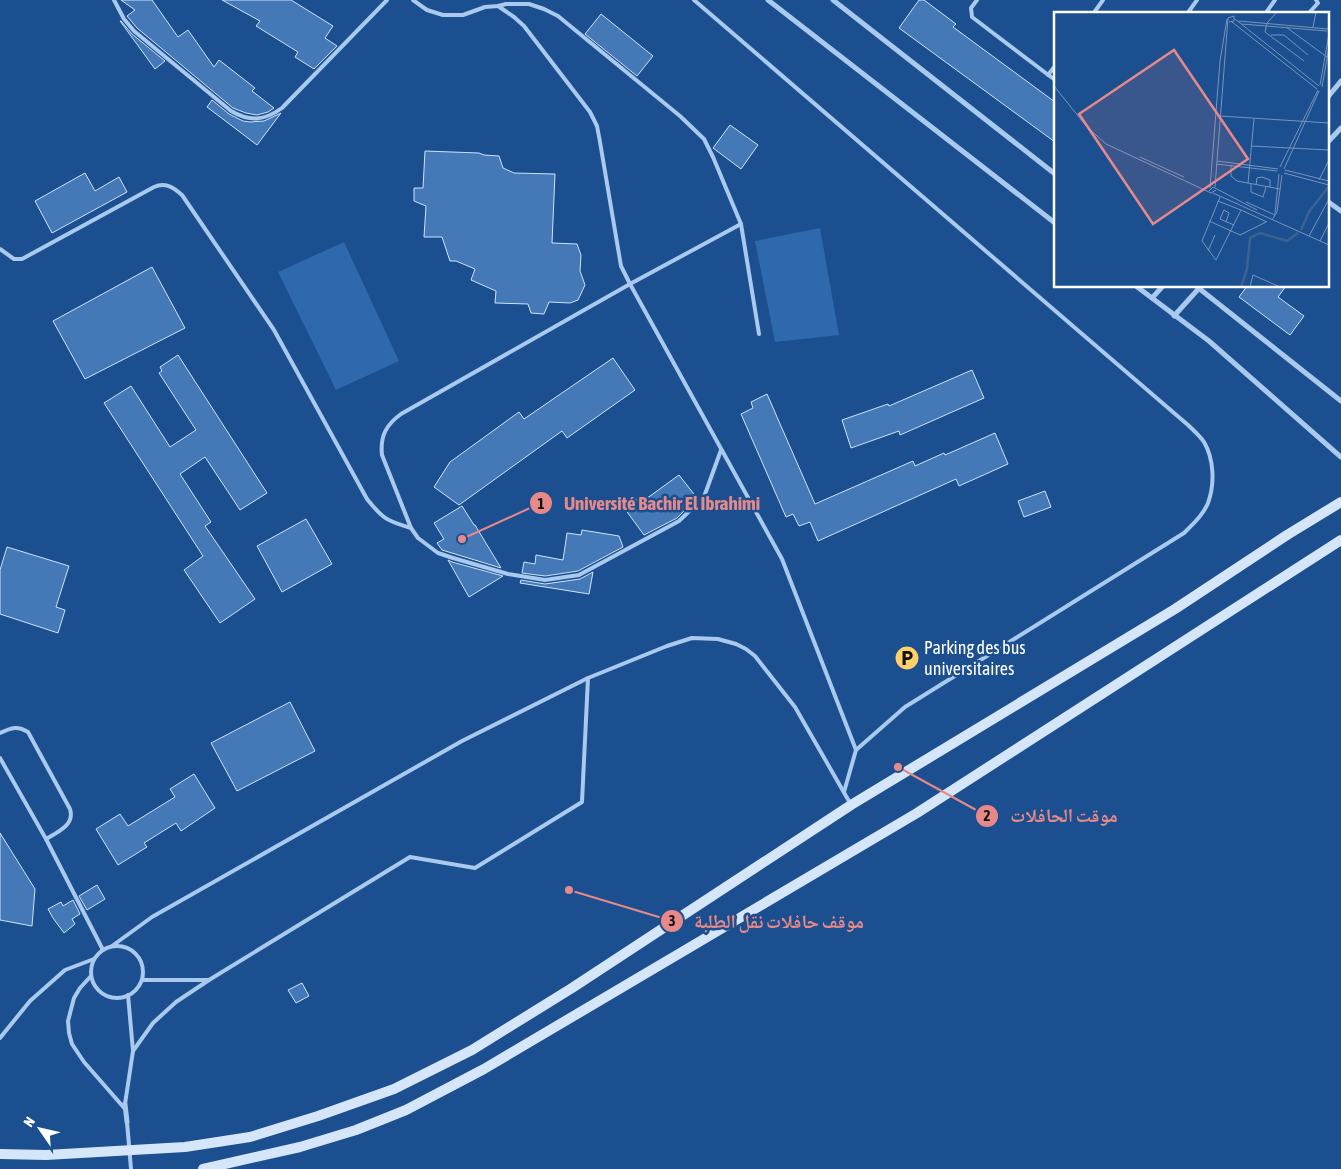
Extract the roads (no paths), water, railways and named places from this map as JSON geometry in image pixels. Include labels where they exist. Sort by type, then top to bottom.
[{"type":"main road","points":[[0,1154],[46,1155],[185,1147],[250,1136],[318,1116],[394,1089],[472,1050],[572,988],[851,805],[1175,609],[1287,535],[1341,502]]},
{"type":"main road","points":[[203,1169],[300,1147],[356,1130],[406,1110],[484,1070],[917,814],[1341,540]]},
{"type":"street","points":[[768,0],[1054,222]]},
{"type":"street","points":[[833,0],[1054,173]]},
{"type":"street","points":[[1328,97],[1341,81]]},
{"type":"street","points":[[1328,142],[1341,128]]},
{"type":"street","points":[[1328,202],[1341,211]]},
{"type":"street","points":[[1139,288],[1209,341],[1341,457]]},
{"type":"street","points":[[1152,298],[1161,288]]},
{"type":"street","points":[[1174,316],[1198,288]]},
{"type":"street","points":[[1200,288],[1341,401]]},
{"type":"street","points":[[126,1104],[127,1122]]},
{"type":"lane","points":[[114,0],[124,20],[134,30],[231,111],[239,116],[254,119],[269,116],[282,108],[387,0]]},
{"type":"lane","points":[[413,0],[427,10],[443,15],[463,15],[485,7],[506,4],[529,4],[544,9],[558,16],[680,116],[704,139],[741,224],[759,334]]},
{"type":"lane","points":[[694,0],[1188,425],[1203,442],[1211,460],[1212,484],[1208,503],[1198,520],[1184,533],[905,707],[856,750],[844,792]]},
{"type":"lane","points":[[977,0],[971,8],[972,17],[1054,79]]},
{"type":"lane","points":[[1095,12],[1104,0]]},
{"type":"lane","points":[[1188,12],[1197,0]]},
{"type":"lane","points":[[1266,12],[1275,0]]},
{"type":"lane","points":[[1310,12],[1318,3],[1316,0]]},
{"type":"lane","points":[[498,6],[514,16],[524,26],[590,112],[597,126],[621,266],[782,559],[856,750]]},
{"type":"lane","points":[[1048,75],[1054,67]]},
{"type":"lane","points":[[0,249],[14,259],[22,259],[154,186],[160,184],[171,187],[182,195],[274,330],[368,499],[378,513],[391,523],[411,528]]},
{"type":"lane","points":[[721,450],[704,497],[679,522],[579,575],[545,580],[508,574],[453,558],[438,552],[418,538],[411,528],[382,454],[382,439],[389,424],[401,414],[630,284],[741,224]]},
{"type":"lane","points":[[112,946],[126,947],[136,954],[143,966],[142,980],[138,987],[128,995],[116,998],[103,994],[94,985],[91,968],[94,959],[102,950],[112,946],[152,917],[462,741],[588,678],[667,646],[692,638],[718,639],[736,644],[755,656],[795,707],[851,805]]},
{"type":"lane","points":[[133,1051],[153,1023],[176,1002],[410,858],[475,868],[582,802],[588,678]]},
{"type":"lane","points":[[0,733],[16,727],[28,732],[70,809],[72,815],[67,826],[46,839]]},
{"type":"lane","points":[[0,758],[46,839],[102,950]]},
{"type":"lane","points":[[0,1038],[30,1001],[65,970],[94,959]]},
{"type":"lane","points":[[91,976],[74,998],[68,1021],[69,1033],[72,1044],[84,1062],[126,1111]]},
{"type":"lane","points":[[142,980],[209,980]]},
{"type":"lane","points":[[126,1104],[133,1051],[128,995]]},
{"type":"lane","points":[[127,1122],[131,1169]]},
{"type":"place","name":"Université Bachir El Ibrahimi","points":[[462,539]]},
{"type":"place","name":"Parking des bus universitaires","points":[[907,658]]},
{"type":"place","name":"موقت الحافلات","points":[[898,767]]},
{"type":"place","name":"موقف حافلات نقل الطلبة","points":[[569,890]]}]
